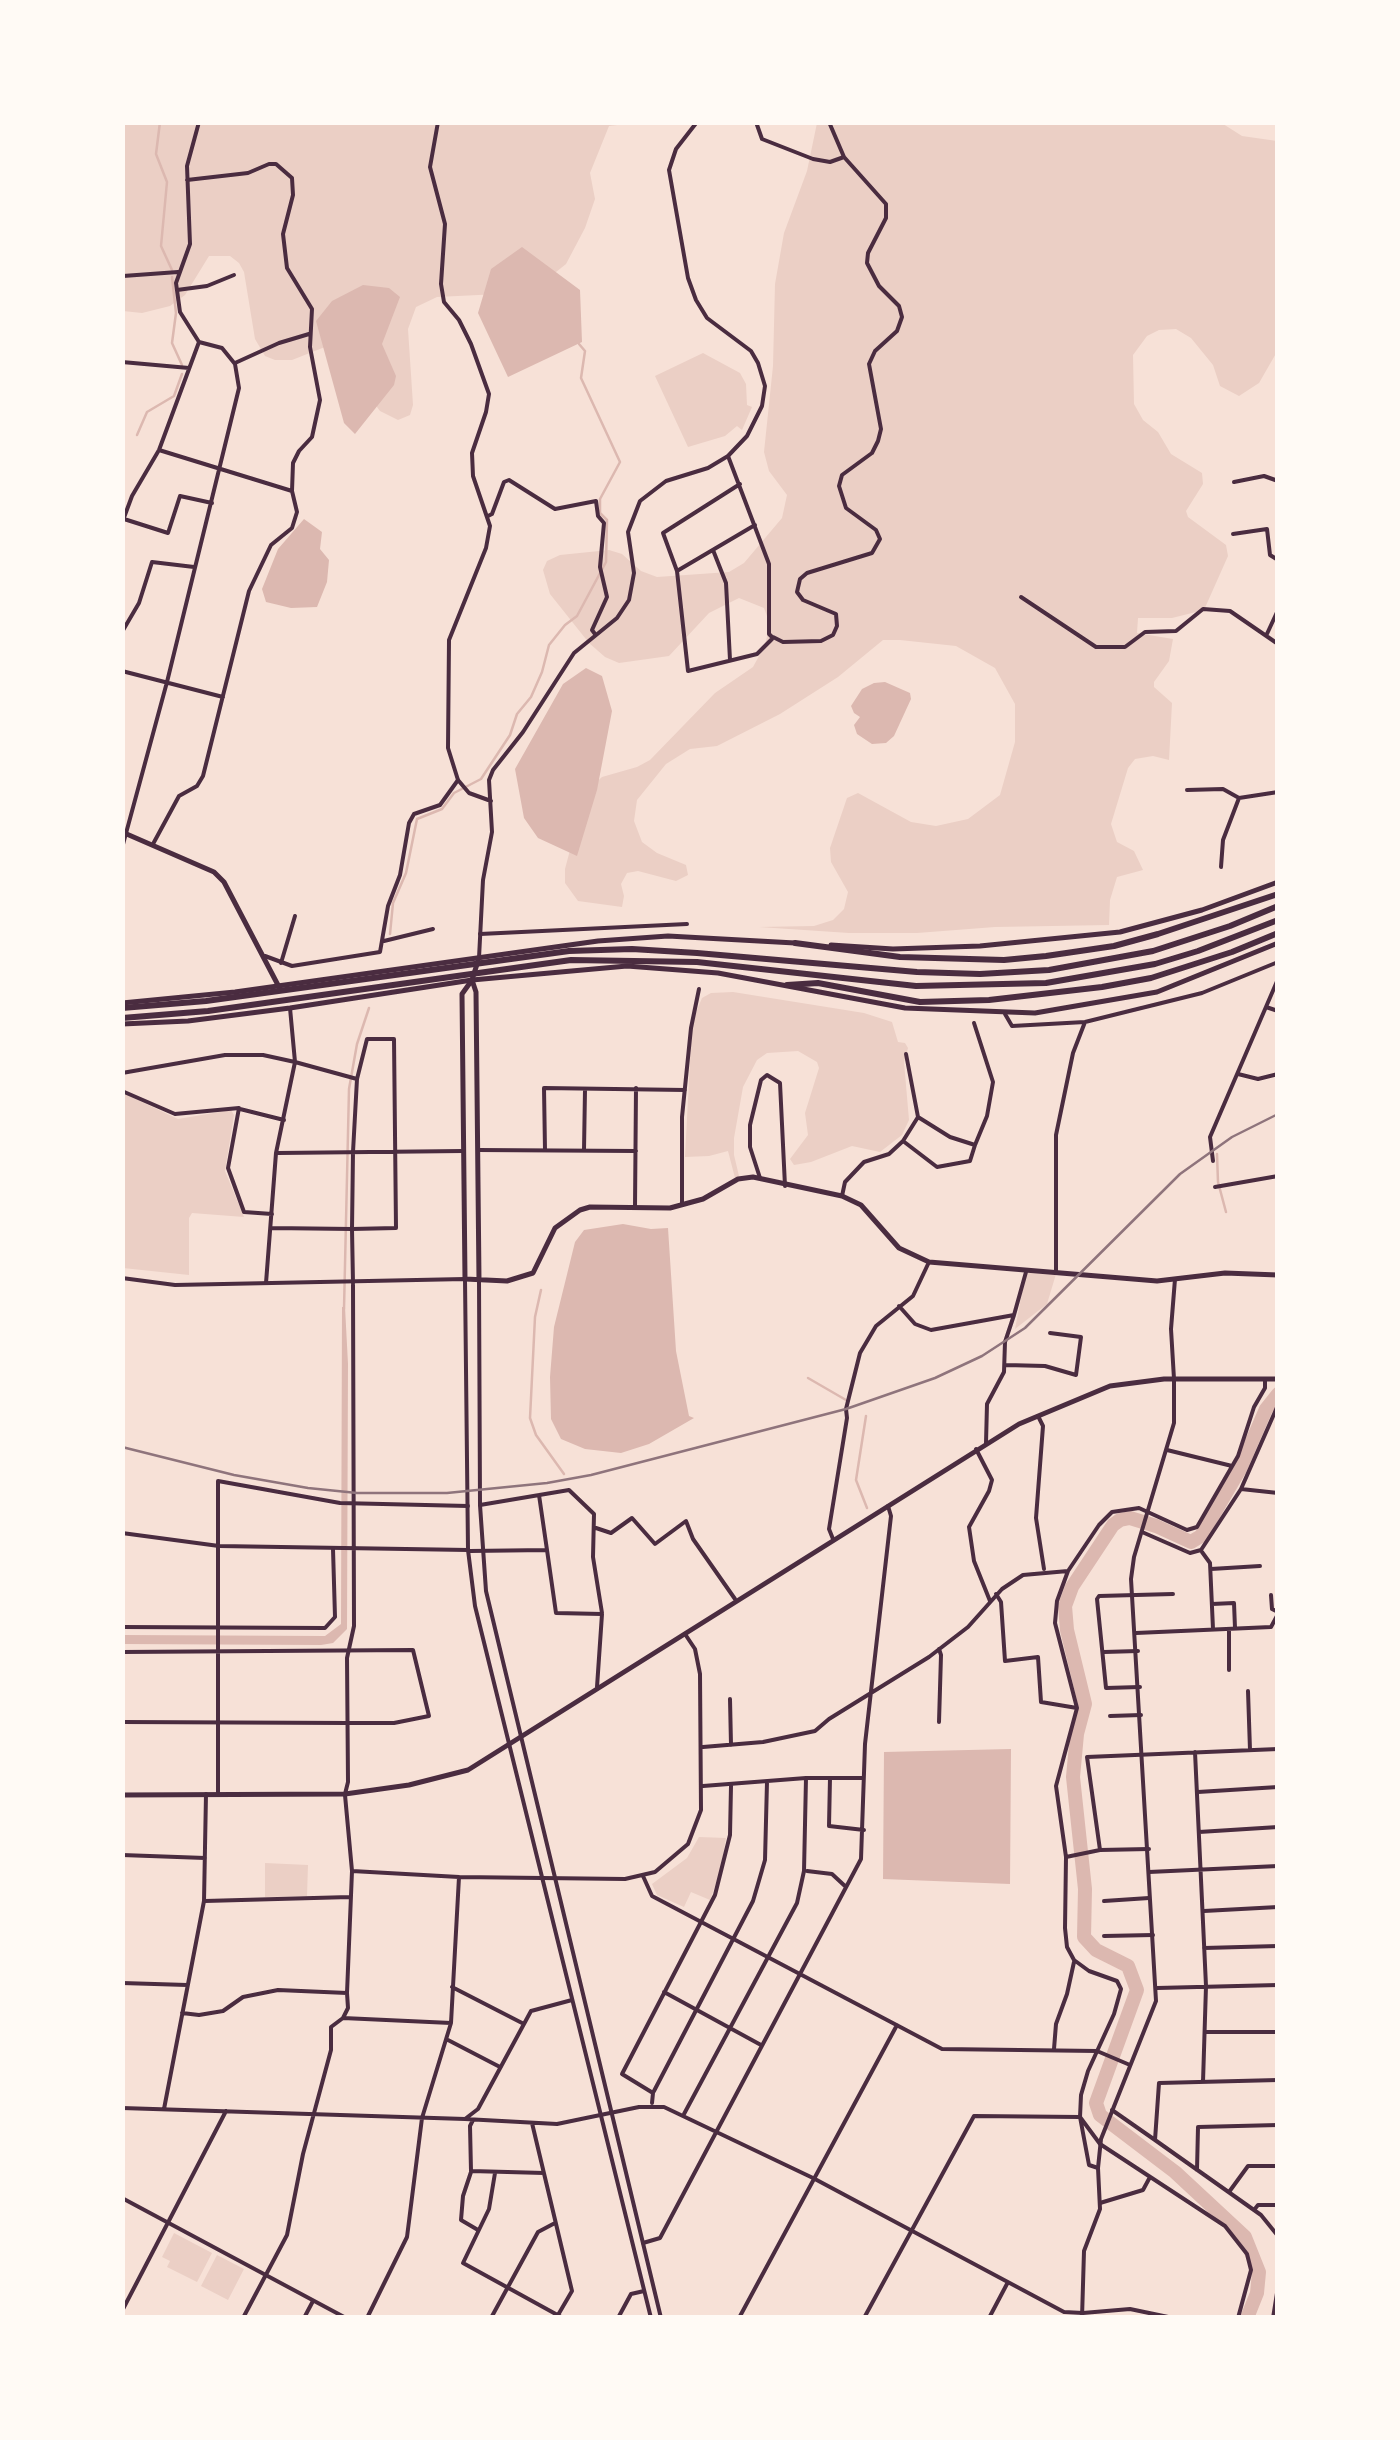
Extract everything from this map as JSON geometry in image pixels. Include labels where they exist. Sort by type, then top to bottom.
[{"type":"highway","points":[[794,943],[918,958],[1004,960],[1046,956],[1114,946],[1278,894]]},
{"type":"highway","points":[[122,1005],[206,1002],[569,951],[680,952],[916,972],[1050,970],[1153,951],[1278,906]]},
{"type":"highway","points":[[122,1021],[572,960],[698,962],[916,986],[1046,983],[1154,964],[1278,920]]},
{"type":"highway","points":[[786,984],[818,984],[920,1002],[1019,997],[1151,978],[1278,933]]},
{"type":"main road","points":[[125,833],[214,872],[224,882],[290,1008]]},
{"type":"main road","points":[[122,1005],[558,945],[668,936],[893,948],[980,946],[1120,932],[1202,910],[1278,882]]},
{"type":"main road","points":[[122,1021],[188,1021],[472,980],[627,966],[718,973],[905,1008],[1035,1013],[1156,992],[1278,943]]},
{"type":"main road","points":[[479,958],[472,980],[462,994],[464,1279],[508,1281],[533,1272],[555,1228],[580,1210],[682,1206],[738,1179],[760,1178],[842,1196],[874,1216],[899,1248],[929,1262],[1156,1281],[1225,1273],[1278,1276]]},
{"type":"main road","points":[[472,980],[476,992],[478,1280]]},
{"type":"main road","points":[[122,1795],[345,1794],[409,1785],[468,1770],[976,1449],[1038,1416],[1110,1386],[1174,1379],[1276,1379]]},
{"type":"street","points":[[122,848],[239,388],[234,364],[222,348],[198,342],[180,312],[178,272],[190,244],[187,166],[199,122]]},
{"type":"street","points":[[438,122],[430,167],[445,224],[441,284],[444,302],[465,332],[489,394],[472,453],[473,476],[490,526],[486,548],[449,640],[448,748],[459,781],[467,790],[490,801]]},
{"type":"street","points":[[479,958],[483,880],[492,832],[489,780],[493,770],[574,654],[618,618],[632,594],[634,573],[628,532],[640,502],[666,481],[708,468],[728,456],[753,426],[762,406],[765,386],[758,363],[751,351],[707,318],[688,278],[670,170],[676,149],[697,122]]},
{"type":"street","points":[[756,122],[758,136],[813,159],[830,162],[844,158]]},
{"type":"street","points":[[728,456],[769,564],[769,634],[784,642],[821,641],[832,635],[836,614],[803,600],[798,583],[807,573],[872,553],[880,540],[876,530],[846,508],[839,486],[842,475],[872,452],[878,441],[882,429],[869,364],[875,351],[896,332],[902,317],[899,306],[879,286],[867,263],[886,218],[886,204],[844,158],[830,122]]},
{"type":"street","points":[[153,844],[179,796],[200,783],[249,591],[271,545],[292,528],[297,512],[292,492],[294,463],[299,450],[312,438],[320,400],[309,334],[312,309],[287,268],[284,234],[293,195],[292,178],[276,164],[270,164],[248,173],[187,180]]},
{"type":"street","points":[[122,300],[123,276],[178,272]]},
{"type":"street","points":[[177,290],[207,286],[234,275]]},
{"type":"street","points":[[234,364],[278,343],[309,334]]},
{"type":"street","points":[[198,342],[159,450],[132,496],[123,521],[168,533],[180,496],[212,503]]},
{"type":"street","points":[[122,362],[188,368]]},
{"type":"street","points":[[159,450],[292,492]]},
{"type":"street","points":[[1234,482],[1264,476],[1278,480]]},
{"type":"street","points":[[488,516],[504,482],[509,480],[555,509],[596,501],[598,516],[604,523],[600,567],[608,597],[592,630],[595,634]]},
{"type":"street","points":[[740,484],[663,533],[677,571],[688,671],[758,654],[773,637]]},
{"type":"street","points":[[122,492],[132,496]]},
{"type":"street","points":[[677,571],[756,524]]},
{"type":"street","points":[[1234,534],[1267,529],[1270,555],[1278,560]]},
{"type":"street","points":[[713,550],[726,583],[730,660]]},
{"type":"street","points":[[122,632],[139,603],[152,562],[196,568]]},
{"type":"street","points":[[1021,597],[1096,647],[1125,647],[1145,632],[1176,631],[1203,609],[1230,612],[1278,644]]},
{"type":"street","points":[[1265,638],[1278,610]]},
{"type":"street","points":[[122,670],[223,697]]},
{"type":"street","points":[[264,956],[292,966],[380,952],[409,823],[414,814],[440,805],[459,781]]},
{"type":"street","points":[[1187,790],[1223,789],[1239,798],[1278,792]]},
{"type":"street","points":[[1221,866],[1223,840],[1239,798]]},
{"type":"street","points":[[281,963],[295,916]]},
{"type":"street","points":[[480,934],[687,924]]},
{"type":"street","points":[[384,941],[433,929]]},
{"type":"street","points":[[1005,1014],[1012,1026],[1085,1022],[1202,993],[1278,962]]},
{"type":"street","points":[[1214,1161],[1210,1137],[1278,980]]},
{"type":"street","points":[[682,1206],[684,1090],[690,1028],[699,989]]},
{"type":"street","points":[[1266,1007],[1278,1011]]},
{"type":"street","points":[[266,1284],[276,1153],[295,1062],[290,1008]]},
{"type":"street","points":[[1056,1274],[1056,1136],[1073,1053],[1085,1022]]},
{"type":"street","points":[[903,1140],[937,1167],[970,1161],[987,1116],[994,1082],[974,1024]]},
{"type":"street","points":[[243,2318],[287,2235],[330,2050],[331,2027],[348,2008],[352,1871],[345,1794],[349,1652],[354,1626],[352,1229],[357,1079],[367,1040],[394,1039],[396,1228],[352,1229],[339,1229],[271,1228]]},
{"type":"street","points":[[842,1196],[845,1182],[864,1162],[889,1154],[918,1117],[906,1054]]},
{"type":"street","points":[[122,1073],[225,1055],[263,1055],[357,1079]]},
{"type":"street","points":[[760,1178],[750,1147],[750,1125],[767,1074],[780,1083],[785,1186]]},
{"type":"street","points":[[1238,1074],[1258,1079],[1278,1074]]},
{"type":"street","points":[[544,1150],[544,1088],[684,1090]]},
{"type":"street","points":[[584,1150],[585,1088]]},
{"type":"street","points":[[636,1088],[636,1208]]},
{"type":"street","points":[[122,1090],[175,1114],[238,1108],[284,1120]]},
{"type":"street","points":[[238,1108],[228,1168],[244,1212],[272,1214]]},
{"type":"street","points":[[918,1117],[950,1137],[975,1144]]},
{"type":"street","points":[[478,1150],[636,1151]]},
{"type":"street","points":[[276,1153],[463,1151]]},
{"type":"street","points":[[1218,1186],[1278,1176]]},
{"type":"street","points":[[832,1539],[829,1529],[846,1408],[860,1352],[876,1326],[921,1283],[929,1262]]},
{"type":"street","points":[[986,1443],[988,1404],[1006,1365],[1004,1342],[1026,1272]]},
{"type":"street","points":[[122,1278],[175,1285],[464,1279],[468,1550],[484,1653],[510,1744],[650,2318]]},
{"type":"street","points":[[1083,2316],[1084,2251],[1100,2203],[1100,2142],[1152,2014],[1157,1988],[1133,1595],[1134,1557],[1174,1423],[1175,1278]]},
{"type":"street","points":[[478,1280],[480,1504],[486,1592],[661,2318]]},
{"type":"street","points":[[899,1306],[915,1324],[931,1330],[1014,1315]]},
{"type":"street","points":[[1006,1365],[1045,1366],[1076,1375],[1081,1338],[1050,1333]]},
{"type":"street","points":[[1098,2168],[1089,2165],[1080,2117],[1081,2095],[1121,1989],[1117,1980],[1089,1971],[1074,1960],[1065,1928],[1068,1857],[1056,1786],[1077,1708],[1055,1622],[1057,1601],[1068,1572],[1112,1512],[1139,1508],[1187,1530],[1196,1527],[1232,1466],[1265,1388],[1265,1379]]},
{"type":"street","points":[[1142,1532],[1190,1552],[1201,1550],[1242,1489],[1278,1405]]},
{"type":"street","points":[[1038,1416],[1043,1426],[1036,1518],[1044,1571]]},
{"type":"street","points":[[976,1449],[992,1480],[969,1527],[974,1561],[990,1601]]},
{"type":"street","points":[[1167,1450],[1232,1466]]},
{"type":"street","points":[[218,1794],[218,1481],[340,1503],[468,1506]]},
{"type":"street","points":[[1242,1489],[1278,1492]]},
{"type":"street","points":[[480,1504],[569,1490],[594,1514],[593,1557],[602,1614],[596,1692]]},
{"type":"street","points":[[539,1495],[556,1613],[602,1614]]},
{"type":"street","points":[[643,2243],[660,2238],[862,1859],[865,1744],[891,1516],[888,1506]]},
{"type":"street","points":[[596,1528],[611,1533],[632,1518],[655,1544],[686,1520],[692,1539],[737,1601]]},
{"type":"street","points":[[122,1533],[218,1546],[547,1550]]},
{"type":"street","points":[[122,1627],[324,1628],[334,1618],[336,1547]]},
{"type":"street","points":[[1201,1550],[1211,1568],[1213,1630]]},
{"type":"street","points":[[1211,1568],[1260,1566]]},
{"type":"street","points":[[702,1747],[815,1731],[939,1650],[968,1627],[996,1594],[1023,1576],[1044,1571],[1068,1572]]},
{"type":"street","points":[[996,1594],[1001,1602],[1005,1661],[1038,1657],[1042,1702],[1077,1708]]},
{"type":"street","points":[[1140,1687],[1106,1688],[1097,1599],[1173,1594]]},
{"type":"street","points":[[1136,1632],[1271,1627],[1278,1613],[1272,1609],[1272,1595]]},
{"type":"street","points":[[1212,1604],[1234,1603],[1229,1670]]},
{"type":"street","points":[[352,1871],[625,1879],[643,1876],[667,1864],[688,1844],[697,1826],[703,1786],[698,1660],[685,1634]]},
{"type":"street","points":[[122,1652],[413,1650],[428,1716],[394,1723],[122,1722]]},
{"type":"street","points":[[939,1650],[940,1722]]},
{"type":"street","points":[[1104,1652],[1138,1651]]},
{"type":"street","points":[[1248,1691],[1250,1750]]},
{"type":"street","points":[[730,1700],[731,1745]]},
{"type":"street","points":[[1110,1716],[1140,1715]]},
{"type":"street","points":[[1098,1851],[1087,1757],[1278,1749]]},
{"type":"street","points":[[1195,1752],[1206,1986],[1203,2082]]},
{"type":"street","points":[[684,2114],[796,1902],[804,1872],[806,1778]]},
{"type":"street","points":[[830,1778],[829,1826],[864,1830]]},
{"type":"street","points":[[703,1786],[865,1778]]},
{"type":"street","points":[[652,2105],[653,2093],[753,1902],[764,1860],[767,1782]]},
{"type":"street","points":[[653,2093],[622,2074],[715,1896],[726,1860],[730,1786]]},
{"type":"street","points":[[1198,1792],[1278,1788]]},
{"type":"street","points":[[164,2109],[204,1901],[206,1794]]},
{"type":"street","points":[[1200,1832],[1278,1827]]},
{"type":"street","points":[[1068,1857],[1148,1848]]},
{"type":"street","points":[[122,1855],[206,1858]]},
{"type":"street","points":[[1149,1872],[1278,1866]]},
{"type":"street","points":[[804,1872],[832,1874],[846,1887]]},
{"type":"street","points":[[643,1876],[652,1896],[942,2049],[1097,2051],[1131,2065]]},
{"type":"street","points":[[366,2318],[407,2237],[422,2118],[452,2023],[459,1877]]},
{"type":"street","points":[[204,1901],[350,1897]]},
{"type":"street","points":[[1104,1901],[1150,1898]]},
{"type":"street","points":[[1204,1911],[1278,1907]]},
{"type":"street","points":[[1104,1936],[1152,1935]]},
{"type":"street","points":[[1204,1948],[1278,1946]]},
{"type":"street","points":[[1054,2049],[1056,2024],[1074,1960]]},
{"type":"street","points":[[122,1983],[188,1985]]},
{"type":"street","points":[[1157,1988],[1278,1985]]},
{"type":"street","points":[[451,1987],[524,2024]]},
{"type":"street","points":[[182,2013],[223,2011],[243,1997],[278,1990],[348,1993]]},
{"type":"street","points":[[664,1992],[762,2046]]},
{"type":"street","points":[[465,2119],[478,2108],[531,2011],[572,2000]]},
{"type":"street","points":[[343,2018],[452,2023]]},
{"type":"street","points":[[739,2318],[897,2025]]},
{"type":"street","points":[[1205,2032],[1278,2032]]},
{"type":"street","points":[[448,2040],[500,2068]]},
{"type":"street","points":[[1155,2140],[1159,2083],[1278,2080]]},
{"type":"street","points":[[122,2108],[557,2124],[652,2105],[684,2114],[813,2178],[1064,2312],[1083,2316],[1130,2310],[1173,2318]]},
{"type":"street","points":[[122,2311],[226,2111]]},
{"type":"street","points":[[1111,2112],[1254,2210],[1278,2236]]},
{"type":"street","points":[[864,2318],[974,2116],[1080,2117]]},
{"type":"street","points":[[1080,2117],[1100,2142],[1225,2226],[1248,2254],[1251,2270],[1238,2318]]},
{"type":"street","points":[[474,2119],[470,2126],[472,2171],[463,2196],[461,2220],[478,2230]]},
{"type":"street","points":[[495,2173],[493,2196],[463,2263],[560,2316],[572,2291],[532,2123]]},
{"type":"street","points":[[1197,2170],[1198,2126],[1278,2126]]},
{"type":"street","points":[[1228,2192],[1248,2166],[1278,2166]]},
{"type":"street","points":[[472,2171],[544,2173]]},
{"type":"street","points":[[1100,2203],[1144,2190],[1150,2176]]},
{"type":"street","points":[[122,2198],[346,2318]]},
{"type":"street","points":[[1254,2210],[1258,2206],[1278,2205]]},
{"type":"street","points":[[491,2318],[538,2232],[556,2224]]},
{"type":"street","points":[[990,2318],[1008,2282]]},
{"type":"street","points":[[618,2318],[631,2294],[644,2291]]},
{"type":"street","points":[[1272,2318],[1277,2293]]},
{"type":"street","points":[[304,2318],[314,2300]]},
{"type":"shaded area","points":[[1220,122],[1242,136],[1277,141],[1278,350],[1259,383],[1239,396],[1220,386],[1213,365],[1191,338],[1176,329],[1159,330],[1147,336],[1133,355],[1134,404],[1171,454],[1202,473],[1203,484],[1186,511],[1188,517],[1226,545],[1228,556],[1204,610],[1172,618],[1138,618],[1137,633],[1173,639],[1169,661],[1154,682],[1154,687],[1172,703],[1169,760],[1153,756],[1135,759],[1128,768],[1111,824],[1117,842],[1134,851],[1143,870],[1117,877],[1110,900],[1109,925],[917,933],[759,927],[814,926],[833,920],[844,909],[848,892],[831,862],[830,848],[847,798],[858,793],[911,822],[936,826],[968,819],[1000,795],[1015,742],[1015,704],[995,668],[956,646],[900,640],[883,640],[838,677],[780,714],[717,746],[690,749],[666,764],[637,800],[634,821],[642,842],[686,865],[688,875],[676,881],[638,871],[627,873],[621,884],[622,907],[578,901],[565,883],[565,869],[582,805],[592,786],[602,777],[650,760],[715,693],[753,667],[765,645],[770,624],[764,608],[739,598],[709,613],[669,656],[619,663],[589,643],[550,594],[543,570],[547,561],[560,555],[609,550],[657,577],[729,572],[744,563],[782,518],[787,495],[769,471],[764,452],[773,366],[775,284],[784,233],[807,171],[817,123]]},
{"type":"shaded area","points":[[122,123],[633,123],[609,126],[590,173],[595,199],[566,264],[556,272],[499,294],[437,297],[416,307],[408,329],[413,405],[410,415],[398,420],[380,411],[330,345],[292,360],[265,356],[255,339],[244,272],[230,256],[209,256],[185,295],[170,306],[142,313],[123,311]]},
{"type":"shaded area","points":[[522,247],[580,290],[582,342],[508,377],[478,313],[491,269]]},
{"type":"shaded area","points":[[363,285],[389,288],[400,297],[382,344],[396,376],[394,385],[355,434],[344,423],[316,321],[332,301]]},
{"type":"shaded area","points":[[703,353],[740,373],[746,384],[747,405],[752,407],[742,430],[737,426],[725,436],[688,447],[655,376]]},
{"type":"shaded area","points":[[304,519],[322,532],[320,549],[329,560],[327,582],[317,607],[291,608],[266,602],[262,589],[278,549]]},
{"type":"shaded area","points":[[586,668],[602,676],[612,711],[597,790],[577,856],[538,838],[524,818],[515,769],[563,684]]},
{"type":"shaded area","points":[[885,682],[910,693],[911,699],[894,736],[886,743],[872,744],[857,734],[854,725],[860,717],[851,706],[862,689]]},
{"type":"shaded area","points":[[733,992],[864,1013],[892,1022],[898,1042],[908,1048],[904,1062],[909,1120],[902,1135],[880,1152],[852,1146],[794,1165],[790,1159],[808,1135],[805,1113],[819,1068],[817,1062],[798,1051],[767,1053],[757,1060],[743,1087],[734,1138],[739,1176],[735,1178],[728,1151],[685,1157],[692,1022],[702,998],[711,993]]},
{"type":"shaded area","points":[[123,1093],[178,1119],[231,1110],[234,1115],[225,1171],[244,1217],[192,1213],[189,1275],[123,1268]]},
{"type":"shaded area","points":[[623,1224],[668,1228],[676,1351],[689,1416],[694,1418],[649,1444],[621,1453],[585,1449],[561,1439],[551,1419],[550,1377],[554,1327],[575,1242],[584,1230]]},
{"type":"shaded area","points":[[1026,1272],[1056,1274],[1047,1304],[1015,1329]]},
{"type":"shaded area","points":[[342,1307],[348,1364],[347,1629],[333,1643],[321,1645],[123,1644],[123,1635],[325,1636],[341,1624]]},
{"type":"shaded area","points":[[1011,1749],[1010,1884],[883,1879],[884,1752]]},
{"type":"shaded area","points":[[699,1837],[726,1838],[710,1900],[691,1892],[684,1907],[657,1895],[652,1884],[687,1858]]},
{"type":"shaded area","points":[[265,1863],[308,1865],[307,1896],[265,1897]]},
{"type":"shaded area","points":[[174,2233],[212,2253],[197,2282],[167,2267],[170,2261],[162,2257]]},
{"type":"shaded area","points":[[217,2255],[244,2269],[228,2300],[201,2286]]},
{"type":"waterway","points":[[160,122],[156,154],[167,182],[161,246],[172,270]]},
{"type":"waterway","points":[[172,277],[176,313],[172,343],[182,365]]},
{"type":"waterway","points":[[390,934],[393,903],[406,873],[417,819],[442,809],[454,793],[481,779],[510,735],[517,714],[531,697],[549,645],[577,616],[606,562],[607,520],[600,513],[600,499],[620,462],[581,378],[585,351],[579,344]]},
{"type":"waterway","points":[[137,435],[147,412],[174,396],[182,374]]},
{"type":"waterway","points":[[344,1309],[349,1089],[357,1044],[369,1008]]},
{"type":"waterway","points":[[1217,1154],[1218,1182],[1226,1212]]},
{"type":"waterway","points":[[541,1290],[535,1317],[530,1418],[536,1435],[564,1474]]},
{"type":"waterway","points":[[808,1378],[846,1400]]},
{"type":"waterway","points":[[1247,2318],[1257,2293],[1259,2272],[1245,2237],[1175,2172],[1100,2115],[1096,2103],[1137,1990],[1128,1966],[1096,1950],[1084,1937],[1085,1889],[1073,1777],[1077,1734],[1085,1704],[1065,1606],[1072,1587],[1120,1520],[1130,1518],[1156,1526],[1191,1542],[1201,1536],[1240,1469],[1266,1409],[1278,1394]]},
{"type":"waterway","points":[[866,1416],[856,1480],[867,1508]]},
{"type":"railway","points":[[122,1447],[234,1475],[308,1488],[357,1493],[447,1493],[591,1475],[846,1409],[935,1378],[982,1356],[1025,1328],[1180,1174],[1232,1137],[1278,1114]]}]
